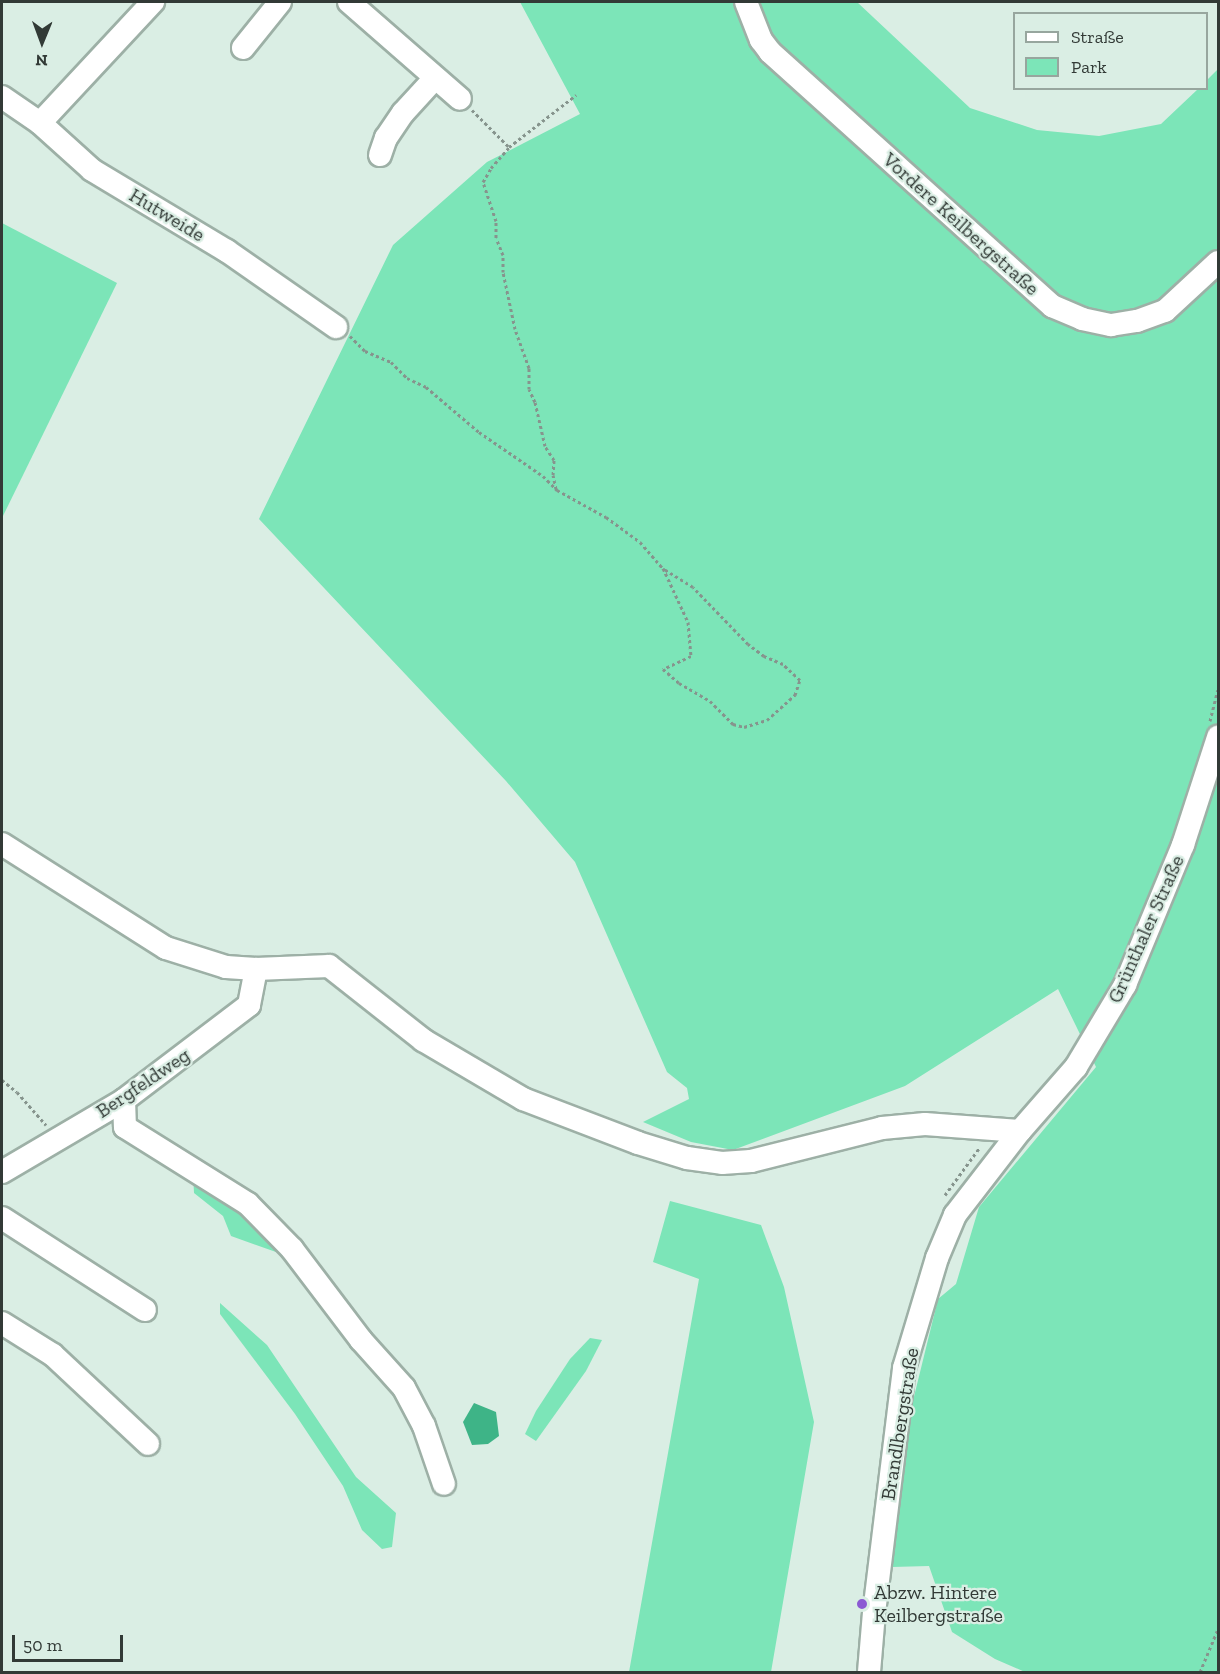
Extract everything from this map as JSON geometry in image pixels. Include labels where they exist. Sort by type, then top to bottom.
[{"type":"street","points":[[40,123],[153,2]]},
{"type":"street","points":[[243,48],[280,2]]},
{"type":"street","points":[[349,2],[460,99]]},
{"type":"street","name":"Vordere Keilbergstraße","points":[[746,2],[761,40],[770,52],[1052,306],[1082,319],[1101,323],[1137,321],[1165,311],[1218,262]]},
{"type":"street","points":[[380,155],[386,138],[403,113],[435,78]]},
{"type":"street","name":"Hutweide","points":[[2,97],[40,123],[92,170],[227,251],[336,327]]},
{"type":"street","name":"Grünthaler Straße","points":[[1020,1131],[1076,1067],[1125,986],[1184,845],[1218,737]]},
{"type":"street","points":[[2,844],[166,948],[226,967],[256,969],[330,966],[423,1040],[523,1099],[638,1143],[687,1158],[722,1163],[751,1161],[882,1128],[925,1124],[1020,1131]]},
{"type":"street","name":"Bergfeldweg","points":[[2,1172],[57,1137],[124,1100],[249,1005],[256,969]]},
{"type":"street","points":[[124,1100],[125,1127],[248,1204],[292,1249],[361,1340],[404,1388],[424,1426],[444,1484]]},
{"type":"street","name":"Brandlbergstraße","points":[[869,1672],[904,1368],[937,1258],[955,1215],[1020,1131]]},
{"type":"street","points":[[2,1218],[144,1310]]},
{"type":"street","points":[[2,1323],[53,1355],[148,1444]]},
{"type":"path","points":[[557,490],[553,475],[554,460],[545,446],[535,402],[529,389],[529,368],[515,329],[503,272],[503,255],[496,238],[495,221],[483,182],[491,168],[509,147],[576,95]]},
{"type":"path","points":[[460,99],[509,147]]},
{"type":"path","points":[[336,327],[357,341],[365,351],[391,362],[408,378],[426,387],[479,432],[543,476],[557,490],[606,517],[640,542],[663,568],[693,587],[748,644],[764,656],[783,664],[800,680],[795,695],[767,720],[744,727],[733,724],[710,701],[679,683],[663,669],[691,656],[688,622],[663,568]]},
{"type":"path","points":[[2,1080],[18,1092],[57,1137]]},
{"type":"path","points":[[1200,1672],[1218,1629]]},
{"type":"green space","points":[[520,2],[857,2],[970,108],[1037,130],[1099,136],[1161,124],[1197,90],[1208,90],[1208,79],[1218,69],[1218,1672],[1025,1672],[995,1659],[952,1632],[929,1566],[892,1567],[909,1417],[938,1299],[956,1284],[979,1207],[1096,1067],[1058,989],[905,1086],[733,1150],[691,1142],[643,1122],[689,1099],[687,1088],[667,1072],[575,862],[506,781],[259,519],[393,245],[487,162],[580,114]]},
{"type":"green space","points":[[2,223],[117,283],[2,518]]},
{"type":"green space","points":[[193,1173],[248,1214],[284,1248],[276,1252],[231,1236],[223,1216],[194,1193]]},
{"type":"green space","points":[[670,1201],[761,1225],[784,1287],[814,1422],[771,1672],[629,1672],[699,1279],[653,1262]]},
{"type":"green space","points":[[220,1303],[267,1345],[356,1477],[396,1513],[392,1547],[382,1549],[362,1530],[343,1486],[295,1414],[220,1314]]},
{"type":"green space","points":[[590,1338],[602,1340],[586,1371],[536,1441],[525,1434],[536,1411],[570,1359]]},
{"type":"shaded area","points":[[474,1403],[496,1412],[499,1436],[488,1444],[472,1445],[463,1422]]},
{"type":"place","name":"Abzw. Hintere Keilbergstraße","points":[[862,1604]]}]
